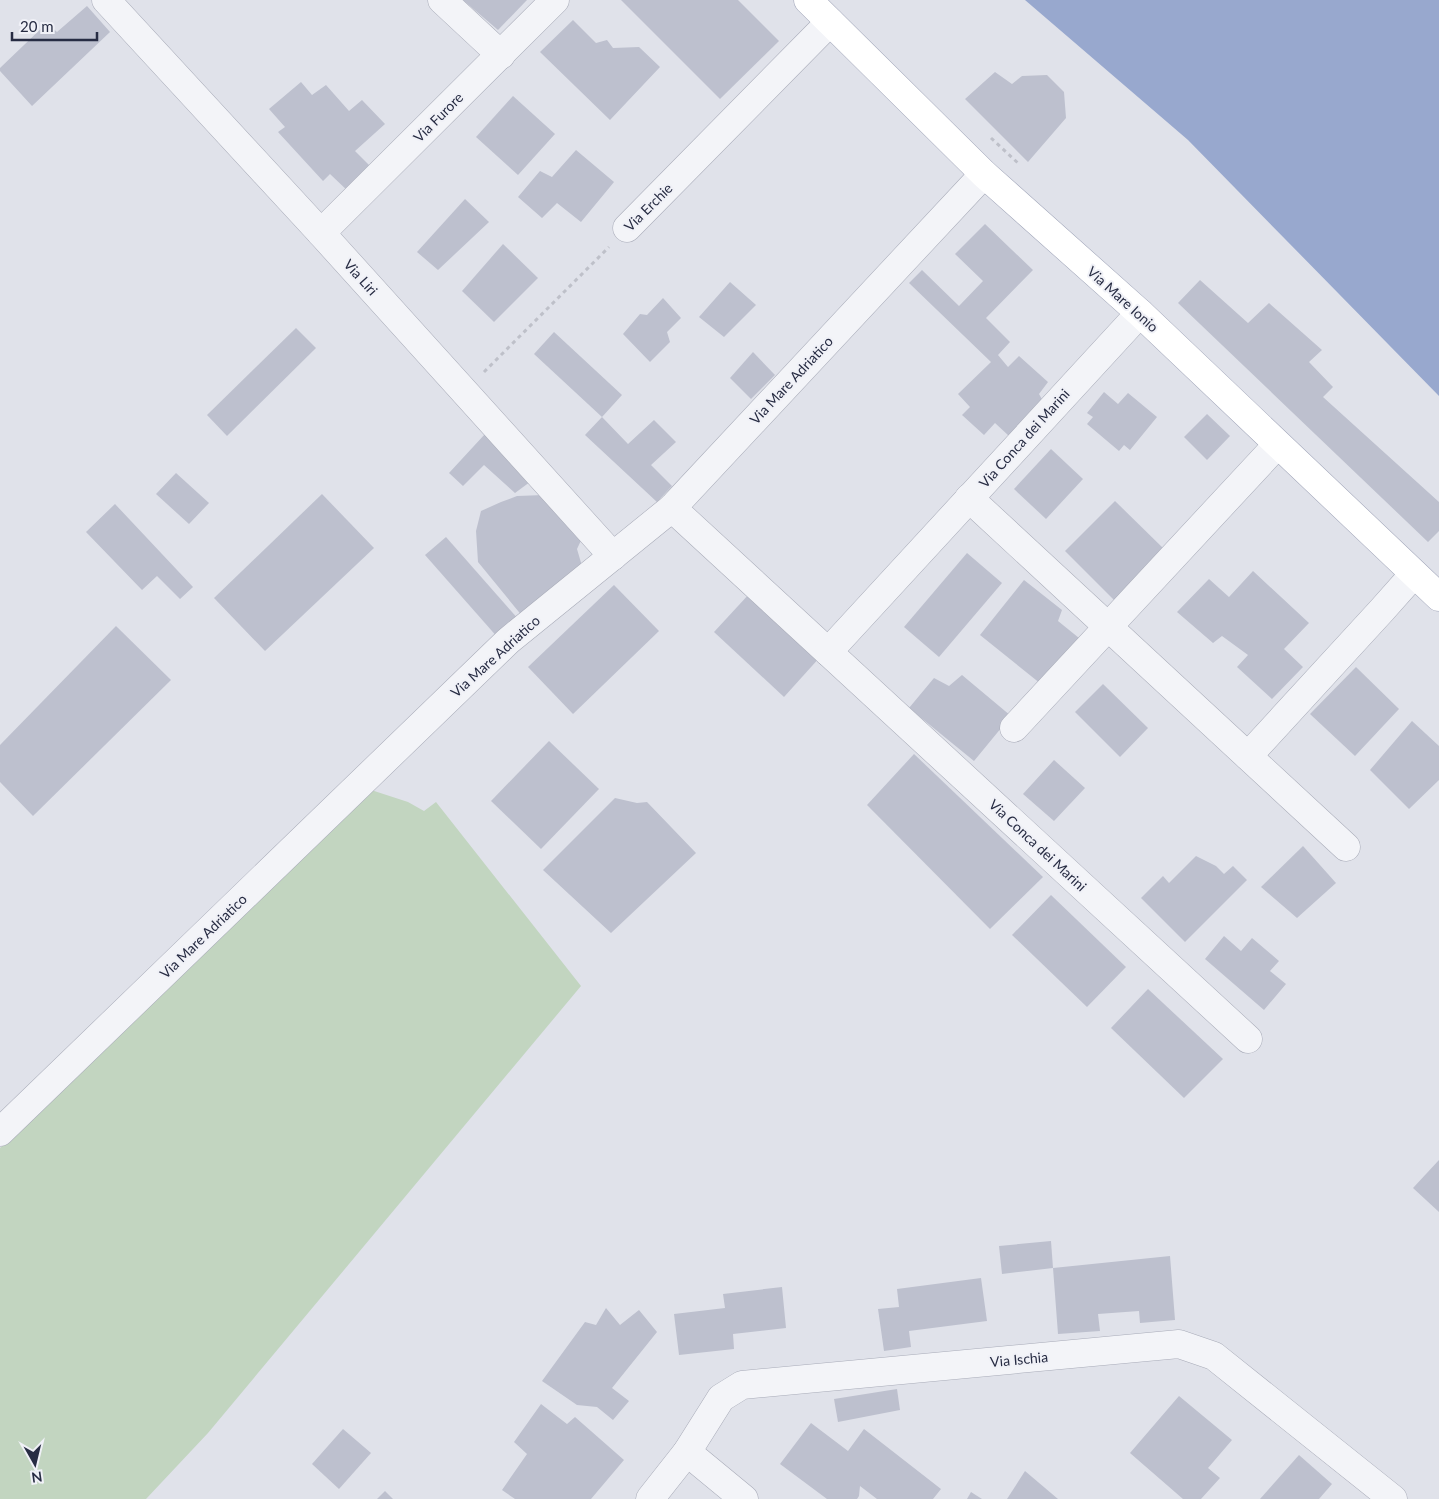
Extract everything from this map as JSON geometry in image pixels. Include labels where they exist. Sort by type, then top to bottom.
[{"type":"main road","name":"Via Mare Ionio","points":[[808,0],[984,174],[1140,313],[1439,597]]},
{"type":"street","name":"Via Liri","points":[[106,0],[321,233],[613,556]]},
{"type":"street","points":[[442,0],[501,55]]},
{"type":"street","name":"Via Furore","points":[[321,233],[555,0]]},
{"type":"street","name":"Via Erchie","points":[[627,228],[830,22]]},
{"type":"street","name":"Via Mare Adriatico","points":[[0,1132],[508,641],[672,508],[984,174]]},
{"type":"street","name":"Via Conca dei Marini","points":[[828,652],[1140,313]]},
{"type":"street","points":[[1014,728],[1277,445]]},
{"type":"street","points":[[970,498],[1346,847]]},
{"type":"street","name":"Via Conca dei Marini","points":[[672,508],[1248,1039]]},
{"type":"street","points":[[1248,756],[1414,574]]},
{"type":"street","name":"Via Ischia","points":[[650,1499],[687,1452],[721,1398],[742,1385],[1179,1344],[1214,1356],[1393,1499]]},
{"type":"street","points":[[687,1452],[744,1499]]},
{"type":"path","name":"Via Erchie","points":[[465,392],[627,228]]},
{"type":"green space","points":[[365,788],[408,802],[424,811],[436,802],[581,986],[208,1433],[146,1499],[0,1499],[0,1148]]},
{"type":"water","points":[[1025,0],[1439,0],[1439,396],[1188,140]]},
{"type":"building","points":[[463,0],[527,0],[498,30]]},
{"type":"building","points":[[621,0],[738,0],[779,41],[720,99]]},
{"type":"building","points":[[87,6],[110,32],[32,106],[0,71],[0,68],[47,23],[57,32]]},
{"type":"building","points":[[573,20],[596,43],[607,40],[613,48],[639,47],[660,67],[610,120],[540,52]]},
{"type":"building","points":[[995,72],[1012,84],[1022,76],[1047,75],[1064,92],[1066,118],[1028,162],[965,99]]},
{"type":"building","points":[[301,82],[312,95],[326,85],[349,111],[362,100],[385,124],[355,151],[373,169],[350,193],[330,174],[323,181],[278,132],[285,127],[269,109]]},
{"type":"building","points":[[513,96],[555,134],[518,175],[476,137]]},
{"type":"building","points":[[576,150],[614,182],[581,222],[557,203],[542,218],[518,197],[540,171],[552,177]]},
{"type":"building","points":[[465,199],[489,222],[438,270],[417,252]]},
{"type":"building","points":[[985,224],[1033,270],[986,318],[1010,342],[998,355],[1008,367],[1019,356],[1048,382],[1039,394],[1043,401],[1009,436],[995,423],[984,435],[962,415],[970,407],[958,394],[991,362],[909,283],[922,270],[959,306],[983,281],[955,254]]},
{"type":"building","points":[[503,244],[538,278],[494,322],[462,291]]},
{"type":"building","points":[[1200,280],[1248,323],[1269,303],[1322,350],[1309,362],[1333,387],[1323,397],[1439,502],[1439,531],[1428,542],[1178,303]]},
{"type":"building","points":[[730,282],[756,305],[724,337],[699,317]]},
{"type":"building","points":[[663,298],[681,318],[667,332],[670,342],[650,362],[623,334],[640,314],[647,315]]},
{"type":"building","points":[[296,328],[316,348],[227,436],[207,415]]},
{"type":"building","points":[[554,332],[622,395],[602,417],[534,354]]},
{"type":"building","points":[[753,352],[775,375],[751,399],[730,378]]},
{"type":"building","points":[[1104,392],[1118,404],[1128,393],[1157,417],[1130,450],[1124,445],[1119,451],[1087,424],[1093,417],[1087,413]]},
{"type":"building","points":[[1207,414],[1230,436],[1207,460],[1184,437]]},
{"type":"building","points":[[602,417],[628,444],[654,420],[676,442],[651,465],[672,486],[657,502],[585,435]]},
{"type":"building","points":[[485,434],[534,479],[515,493],[484,465],[463,486],[449,473]]},
{"type":"building","points":[[1051,449],[1083,479],[1046,519],[1014,489]]},
{"type":"building","points":[[176,473],[209,503],[189,524],[156,494]]},
{"type":"building","points":[[322,494],[374,548],[265,651],[214,598]]},
{"type":"building","points":[[544,495],[584,534],[577,549],[582,566],[523,617],[478,562],[476,531],[481,511],[517,496]]},
{"type":"building","points":[[1115,501],[1166,551],[1116,602],[1065,551]]},
{"type":"building","points":[[115,504],[193,587],[180,599],[157,576],[142,590],[86,532]]},
{"type":"building","points":[[446,537],[520,621],[499,639],[425,555]]},
{"type":"building","points":[[967,553],[1002,583],[939,657],[904,627]]},
{"type":"building","points":[[1253,571],[1309,623],[1284,649],[1303,667],[1272,699],[1237,667],[1248,655],[1222,636],[1213,643],[1177,612],[1209,579],[1229,597]]},
{"type":"building","points":[[1024,580],[1062,610],[1058,621],[1079,638],[1041,684],[980,635]]},
{"type":"building","points":[[614,585],[659,631],[573,714],[528,667]]},
{"type":"building","points":[[750,593],[821,656],[784,697],[714,632]]},
{"type":"building","points":[[116,626],[171,680],[33,816],[0,782],[0,745]]},
{"type":"building","points":[[1356,667],[1399,709],[1355,756],[1310,714]]},
{"type":"building","points":[[962,675],[1011,716],[974,761],[909,708],[934,678],[949,686]]},
{"type":"building","points":[[1103,684],[1148,728],[1120,757],[1075,712]]},
{"type":"building","points":[[1412,721],[1439,746],[1439,780],[1409,809],[1370,770]]},
{"type":"building","points":[[549,741],[599,789],[541,849],[491,801]]},
{"type":"building","points":[[914,754],[1043,877],[990,929],[867,805]]},
{"type":"building","points":[[1054,760],[1085,788],[1054,821],[1023,794]]},
{"type":"building","points":[[615,798],[637,803],[647,802],[696,853],[611,933],[543,870]]},
{"type":"building","points":[[1303,846],[1336,883],[1297,918],[1261,887]]},
{"type":"building","points":[[1196,856],[1216,866],[1224,874],[1233,866],[1247,880],[1185,942],[1141,898],[1163,876],[1169,883]]},
{"type":"building","points":[[1051,895],[1126,967],[1087,1007],[1012,935]]},
{"type":"building","points":[[1224,936],[1241,951],[1252,938],[1279,961],[1270,971],[1286,984],[1264,1010],[1205,959]]},
{"type":"building","points":[[1148,989],[1223,1059],[1184,1098],[1111,1028]]},
{"type":"building","points":[[1439,1160],[1439,1212],[1413,1188]]},
{"type":"building","points":[[1051,1241],[1053,1268],[1002,1274],[999,1246]]},
{"type":"building","points":[[1170,1256],[1175,1320],[1140,1323],[1139,1311],[1098,1314],[1100,1331],[1058,1334],[1053,1268]]},
{"type":"building","points":[[981,1278],[987,1321],[909,1331],[911,1347],[884,1351],[878,1309],[899,1307],[897,1289]]},
{"type":"building","points":[[782,1287],[786,1328],[733,1334],[734,1349],[679,1355],[674,1314],[725,1308],[723,1294]]},
{"type":"building","points":[[606,1308],[620,1325],[639,1310],[657,1332],[612,1388],[629,1401],[613,1420],[597,1407],[577,1405],[542,1381],[585,1322],[596,1325]]},
{"type":"building","points":[[897,1389],[900,1410],[838,1422],[834,1399]]},
{"type":"building","points":[[1179,1396],[1232,1440],[1208,1468],[1220,1478],[1201,1499],[1183,1499],[1130,1453]]},
{"type":"building","points":[[541,1404],[567,1424],[575,1417],[624,1460],[591,1499],[515,1499],[502,1490],[527,1454],[514,1442]]},
{"type":"building","points":[[811,1423],[848,1451],[864,1429],[941,1489],[933,1499],[877,1499],[860,1486],[857,1499],[827,1499],[780,1464]]},
{"type":"building","points":[[343,1429],[371,1453],[339,1489],[312,1464]]},
{"type":"building","points":[[1299,1455],[1332,1484],[1319,1499],[1260,1499]]},
{"type":"building","points":[[1025,1471],[1058,1499],[1007,1499]]},
{"type":"building","points":[[385,1491],[393,1499],[377,1499]]},
{"type":"building","points":[[971,1492],[982,1499],[967,1499]]}]
